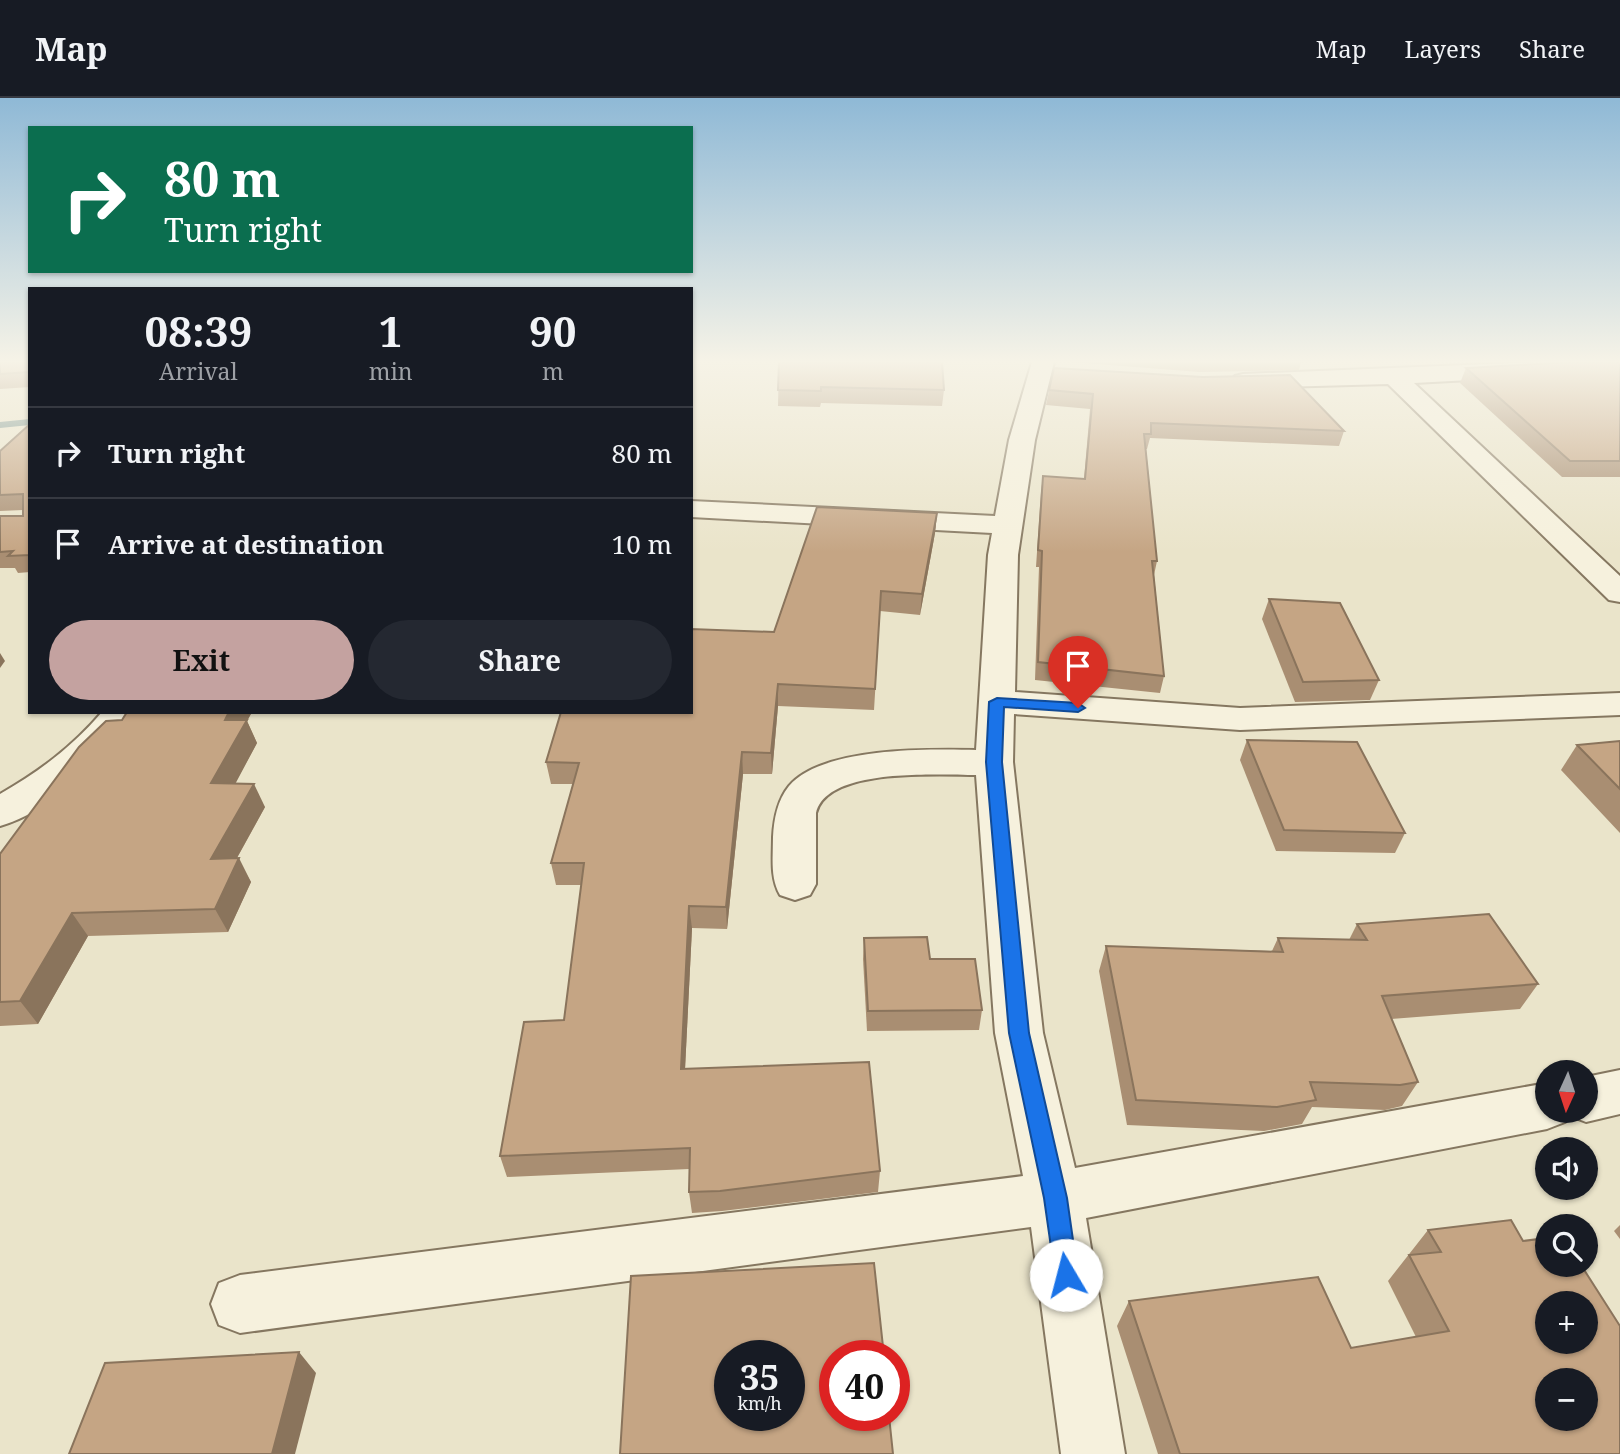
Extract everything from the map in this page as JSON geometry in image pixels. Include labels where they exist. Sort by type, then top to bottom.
[{"type":"street","points":[[1027,425],[1022,440],[1003,555],[994,762],[1019,1033],[1055,1198],[1093,1454]]},
{"type":"street","points":[[1445,425],[1620,593]]},
{"type":"street","points":[[693,509],[1010,524]]},
{"type":"street","points":[[997,702],[1240,719],[1620,705]]},
{"type":"street","points":[[0,812],[58,777],[90,749],[120,714]]},
{"type":"street","points":[[795,884],[794,822],[802,796],[821,782],[841,772],[895,765],[994,762]]},
{"type":"street","points":[[1598,1097],[1620,1092]]},
{"type":"street","points":[[240,1304],[1055,1198],[1535,1108]]},
{"type":"building","points":[[1090,425],[1151,425],[1151,434],[1144,434],[1157,561],[1152,561],[1164,676],[1038,662],[1042,551],[1038,550],[1043,476],[1085,479]]},
{"type":"building","points":[[1206,425],[1338,425],[1344,431]]},
{"type":"building","points":[[1530,425],[1620,425],[1620,461],[1570,461]]},
{"type":"building","points":[[28,426],[28,555],[8,556],[13,551],[0,552],[0,516],[23,516],[23,494],[0,495],[0,451]]},
{"type":"building","points":[[817,507],[937,513],[922,594],[881,591],[875,689],[778,684],[771,753],[742,752],[726,907],[689,906],[681,1069],[869,1062],[880,1171],[720,1191],[689,1192],[690,1148],[500,1156],[524,1022],[564,1020],[584,863],[551,863],[579,763],[546,762],[560,714],[693,714],[693,629],[774,632]]},
{"type":"building","points":[[1269,599],[1340,603],[1379,680],[1303,682]]},
{"type":"building","points":[[126,714],[228,714],[225,720],[247,720],[211,783],[254,784],[211,859],[239,858],[215,909],[72,913],[20,1001],[0,1002],[0,854],[79,747],[106,721],[122,720]]},
{"type":"building","points":[[1247,740],[1357,742],[1405,833],[1284,830]]},
{"type":"building","points":[[1620,741],[1620,789],[1577,745]]},
{"type":"building","points":[[1489,914],[1538,984],[1382,996],[1418,1082],[1400,1085],[1310,1082],[1316,1100],[1277,1107],[1136,1100],[1106,946],[1283,952],[1278,938],[1367,940],[1357,924]]},
{"type":"building","points":[[927,937],[930,959],[975,959],[982,1010],[868,1011],[864,938]]},
{"type":"building","points":[[1511,1220],[1523,1241],[1535,1240],[1535,1277],[1589,1277],[1598,1291],[1535,1291],[1535,1354],[1598,1354],[1598,1292],[1620,1326],[1620,1454],[1180,1454],[1129,1301],[1318,1277],[1351,1348],[1449,1331],[1409,1255],[1441,1252],[1428,1230]]},
{"type":"building","points":[[874,1263],[882,1340],[819,1340],[819,1431],[891,1431],[893,1454],[620,1454],[631,1276]]},
{"type":"building","points":[[299,1352],[272,1454],[69,1454],[105,1363]]},
{"type":"route","points":[[1066,1275],[1055,1198],[1019,1033],[994,762],[997,702],[1078,708]]}]
